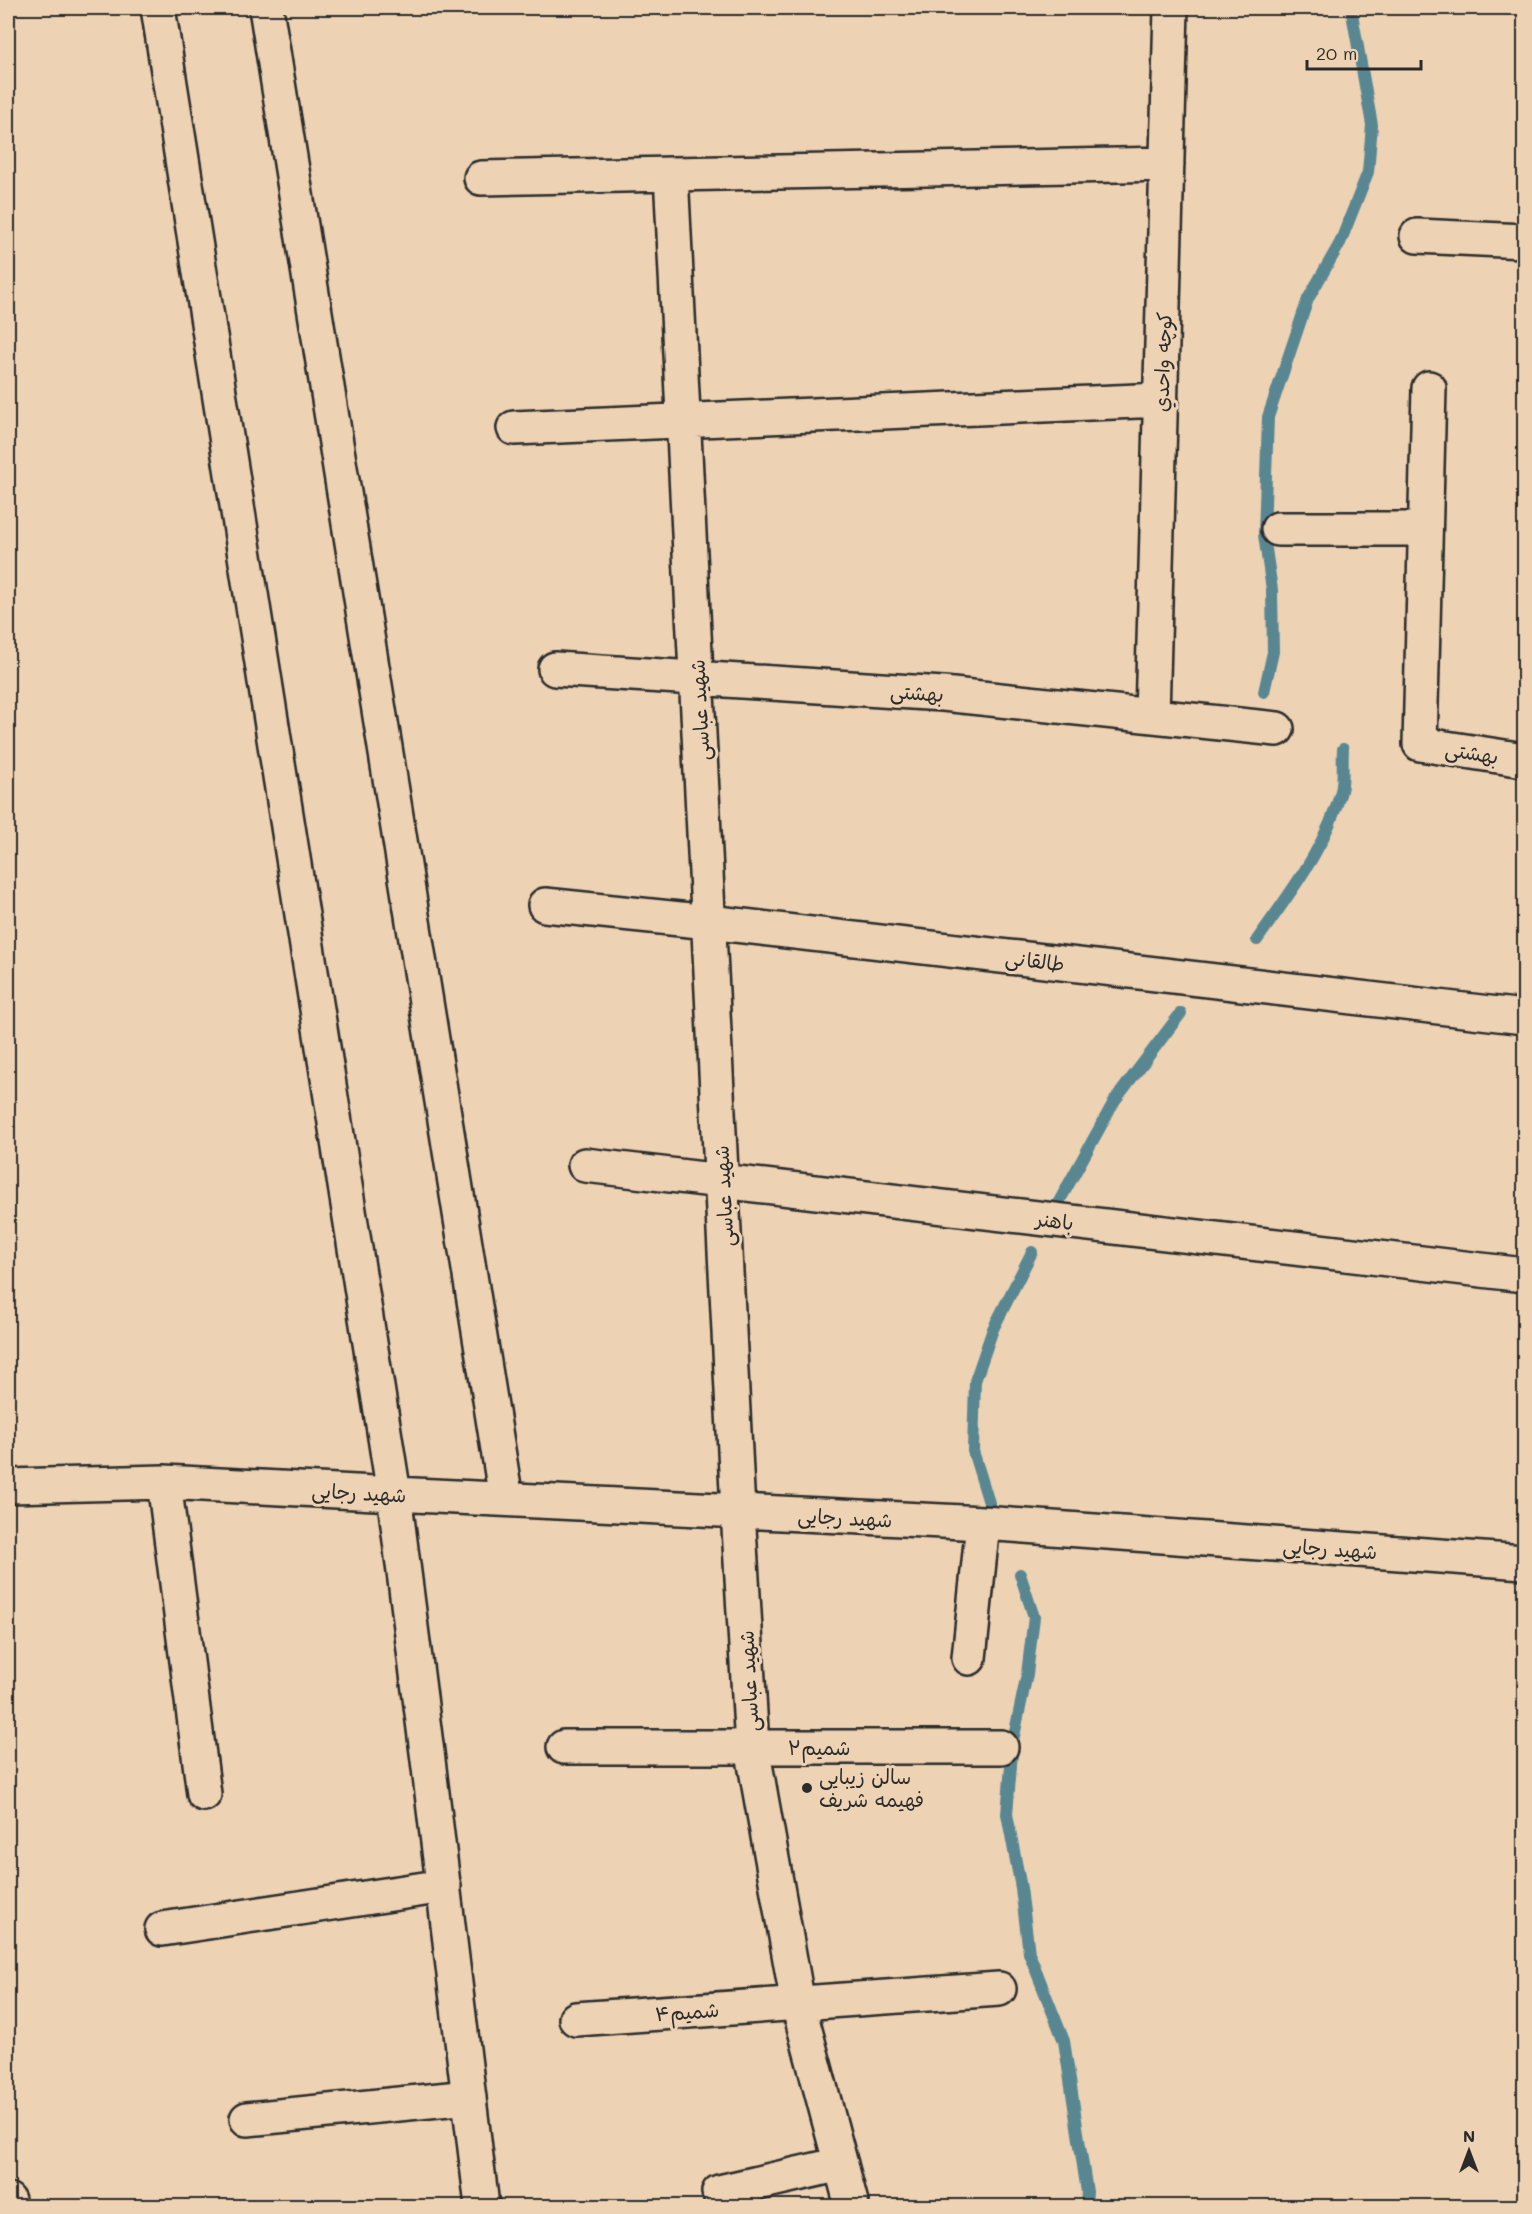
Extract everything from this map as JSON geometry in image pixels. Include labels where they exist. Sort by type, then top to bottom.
[{"type":"street","points":[[158,8],[394,1494],[482,2206]]},
{"type":"street","points":[[266,8],[506,1499]]},
{"type":"street","name":"كوچه واحدي","points":[[1152,716],[1171,8]]},
{"type":"street","points":[[481,178],[1167,164]]},
{"type":"street","name":"شهید عباسی","points":[[671,174],[738,1511],[752,1747],[798,2004],[852,2206]]},
{"type":"street","points":[[1417,236],[1524,241]]},
{"type":"street","points":[[1278,529],[1425,529],[1429,388]]},
{"type":"street","points":[[514,428],[1161,400]]},
{"type":"street","name":"بهشتی","points":[[1425,529],[1420,744],[1524,760]]},
{"type":"street","name":"بهشتی","points":[[555,669],[943,694],[1277,729]]},
{"type":"street","name":"طالقانی","points":[[545,905],[1524,1017]]},
{"type":"street","name":"باهنر","points":[[585,1166],[1524,1275]]},
{"type":"street","points":[[164,1482],[204,1794]]},
{"type":"street","name":"شهید رجایی","points":[[8,1486],[164,1482],[506,1499],[983,1523],[1524,1562]]},
{"type":"street","points":[[969,1658],[983,1523]]},
{"type":"street","name":"شمیم۲","points":[[564,1747],[1001,1747]]},
{"type":"street","points":[[162,1929],[444,1886]]},
{"type":"street","name":"شمیم۴","points":[[576,2019],[999,1989]]},
{"type":"street","points":[[247,2119],[469,2097]]},
{"type":"street","points":[[719,2193],[841,2164]]},
{"type":"street","points":[[8,2200],[8,2206]]},
{"type":"waterway","points":[[1264,692],[1273,652],[1272,590],[1264,535],[1268,417],[1308,299],[1340,243],[1368,172],[1372,125],[1351,8]]},
{"type":"waterway","points":[[1257,940],[1306,869],[1326,831],[1341,791],[1343,749]]},
{"type":"waterway","points":[[1055,1209],[1115,1100],[1181,1013]]},
{"type":"waterway","points":[[990,1506],[973,1451],[975,1381],[993,1329],[1032,1252]]},
{"type":"waterway","points":[[1020,1574],[1034,1617],[1027,1674],[1013,1741],[1007,1814],[1021,1888],[1029,1953],[1064,2041],[1087,2192],[1086,2206]]},
{"type":"place","name":"سالن زیبایی فهیمه شریف","points":[[807,1788]]}]
